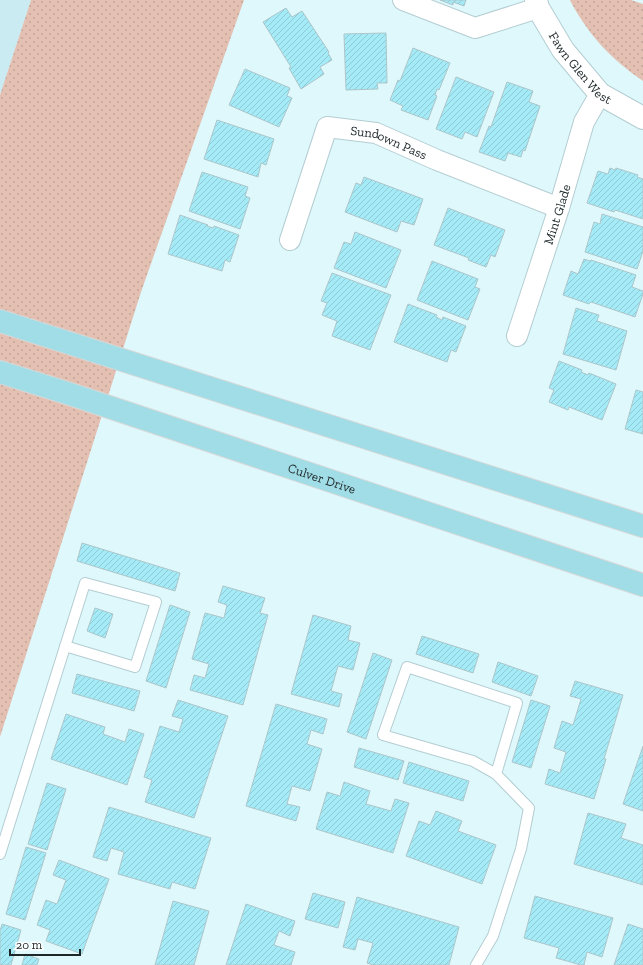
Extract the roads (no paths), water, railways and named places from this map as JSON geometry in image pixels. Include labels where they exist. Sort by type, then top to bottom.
[{"type":"main road","points":[[0,321],[643,526]]},
{"type":"main road","name":"Culver Drive","points":[[0,372],[643,585]]},
{"type":"street","points":[[402,0],[475,28],[537,4]]},
{"type":"street","name":"Fawn Glen West","points":[[537,4],[563,50],[600,94],[643,118]]},
{"type":"street","name":"Mint Glade","points":[[517,336],[559,208],[584,122],[600,94]]},
{"type":"street","name":"Sundown Pass","points":[[290,240],[327,127],[376,133],[437,160],[559,208]]},
{"type":"lane","points":[[0,854],[65,646],[85,583],[156,602],[135,667],[65,646]]},
{"type":"lane","points":[[476,965],[493,936],[521,849],[529,808],[496,774],[473,761],[383,735],[407,667],[517,703],[496,774]]}]
